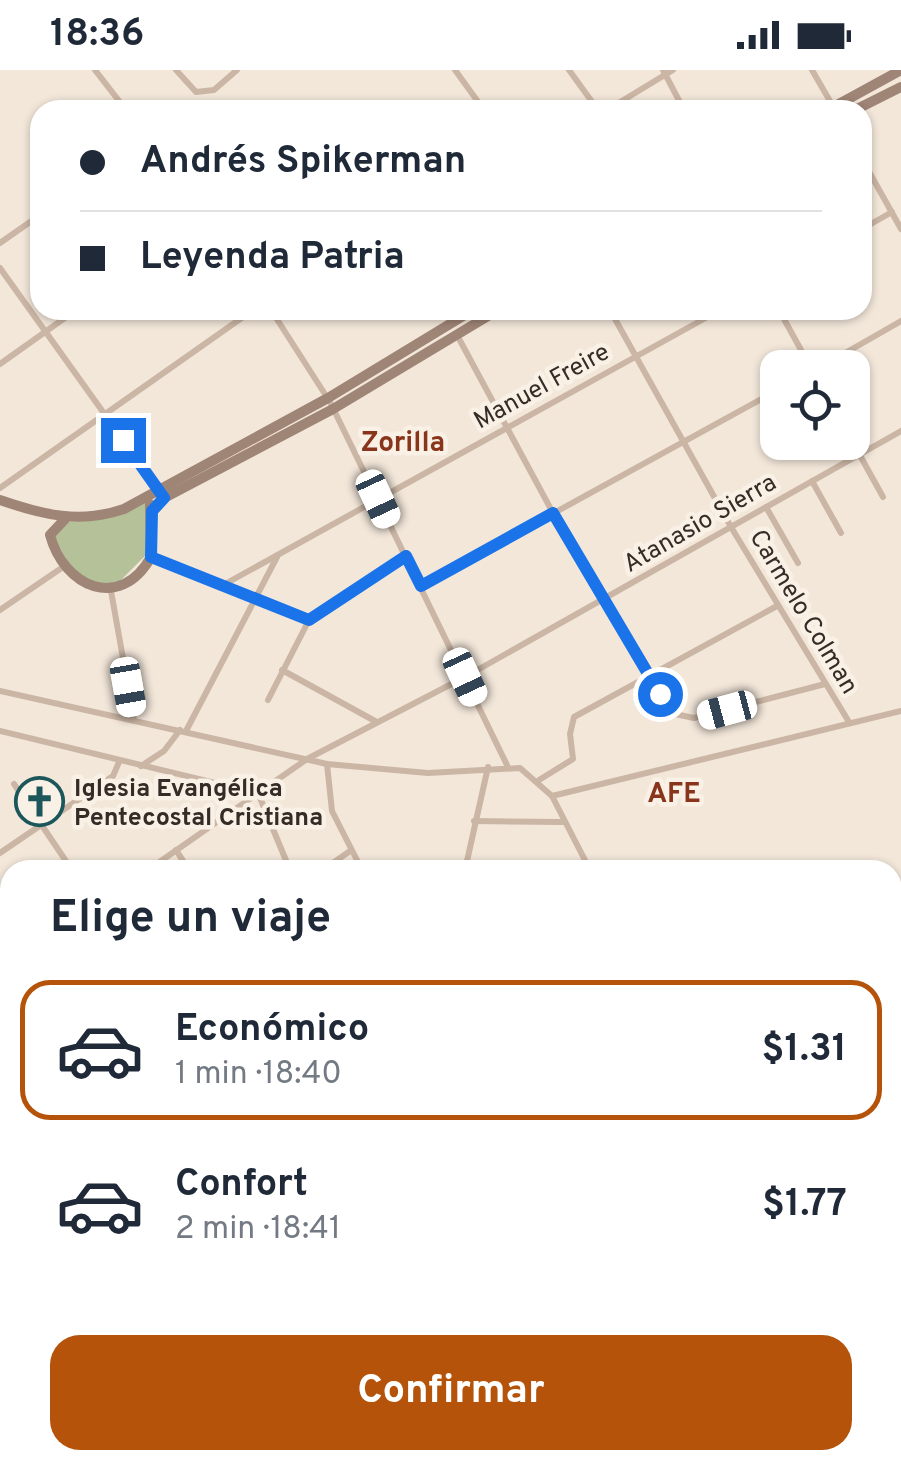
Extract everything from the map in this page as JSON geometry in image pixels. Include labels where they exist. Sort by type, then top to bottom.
[{"type":"main road","points":[[848,100],[901,70]]},
{"type":"main road","points":[[872,102],[901,88]]},
{"type":"main road","points":[[454,328],[462,320]]},
{"type":"main road","points":[[0,500],[64,519],[102,516],[161,494],[474,320]]},
{"type":"main road","points":[[36,512],[63,566],[92,586],[111,591],[123,586],[151,557],[152,511],[161,494]]},
{"type":"main road","points":[[142,499],[152,511]]},
{"type":"main road","points":[[50,535],[64,519]]},
{"type":"street","points":[[95,70],[118,100]]},
{"type":"street","points":[[176,70],[196,92],[206,92],[237,70]]},
{"type":"street","points":[[470,70],[457,72],[477,100]]},
{"type":"street","points":[[569,70],[591,100]]},
{"type":"street","points":[[812,70],[827,100]]},
{"type":"street","points":[[623,100],[667,72],[680,100]]},
{"type":"street","points":[[872,177],[901,228]]},
{"type":"street","points":[[872,223],[892,212]]},
{"type":"street","points":[[0,244],[30,222]]},
{"type":"street","points":[[0,268],[30,312]]},
{"type":"street","points":[[36,320],[161,494]]},
{"type":"street","points":[[0,364],[61,320]]},
{"type":"street","points":[[0,488],[239,320]]},
{"type":"street","points":[[277,320],[330,403],[507,765]]},
{"type":"street","points":[[450,320],[553,513],[670,712],[694,718],[825,684]]},
{"type":"street","name":"Carmelo Colman","points":[[615,320],[731,527],[849,722]]},
{"type":"street","name":"Manuel Freire","points":[[225,584],[702,320]]},
{"type":"street","points":[[785,320],[802,350]]},
{"type":"street","points":[[850,350],[901,321]]},
{"type":"street","points":[[421,586],[760,400]]},
{"type":"street","name":"Atanasio Sierra","points":[[870,448],[901,431]]},
{"type":"street","name":"Atanasio Sierra","points":[[162,860],[307,759],[465,677],[849,460]]},
{"type":"street","points":[[863,460],[883,496]]},
{"type":"street","points":[[812,481],[840,533]]},
{"type":"street","points":[[766,507],[798,563]]},
{"type":"street","points":[[141,766],[164,751],[183,730],[278,556]]},
{"type":"street","points":[[268,700],[309,620],[406,556]]},
{"type":"street","points":[[151,557],[309,620]]},
{"type":"street","points":[[0,610],[63,566]]},
{"type":"street","points":[[111,591],[134,720]]},
{"type":"street","points":[[539,780],[573,759],[570,734],[574,717],[777,606]]},
{"type":"street","points":[[282,670],[376,722]]},
{"type":"street","points":[[0,691],[327,764],[428,773],[507,765],[539,780],[587,860]]},
{"type":"street","points":[[552,796],[901,711]]},
{"type":"street","points":[[1,732],[258,793],[286,860]]},
{"type":"street","points":[[0,853],[113,776],[119,762]]},
{"type":"street","points":[[327,764],[332,810],[356,860]]},
{"type":"street","points":[[467,860],[488,767]]},
{"type":"street","points":[[14,784],[65,860]]},
{"type":"street","points":[[474,820],[562,822]]},
{"type":"street","points":[[176,850],[182,860]]},
{"type":"street","points":[[336,860],[350,850]]},
{"type":"green space","points":[[142,502],[147,504],[148,553],[117,584],[95,582],[71,565],[55,536],[66,522],[103,519]]},
{"type":"place","name":"Iglesia Evangélica Pentecostal Cristiana","points":[[39,801]]},
{"type":"district","name":"Zorilla","points":[[403,441]]},
{"type":"district","name":"AFE","points":[[674,792]]},
{"type":"route","points":[[123,440],[164,498],[152,511],[151,557],[309,620],[406,556],[421,586],[553,513],[660,694]]}]
